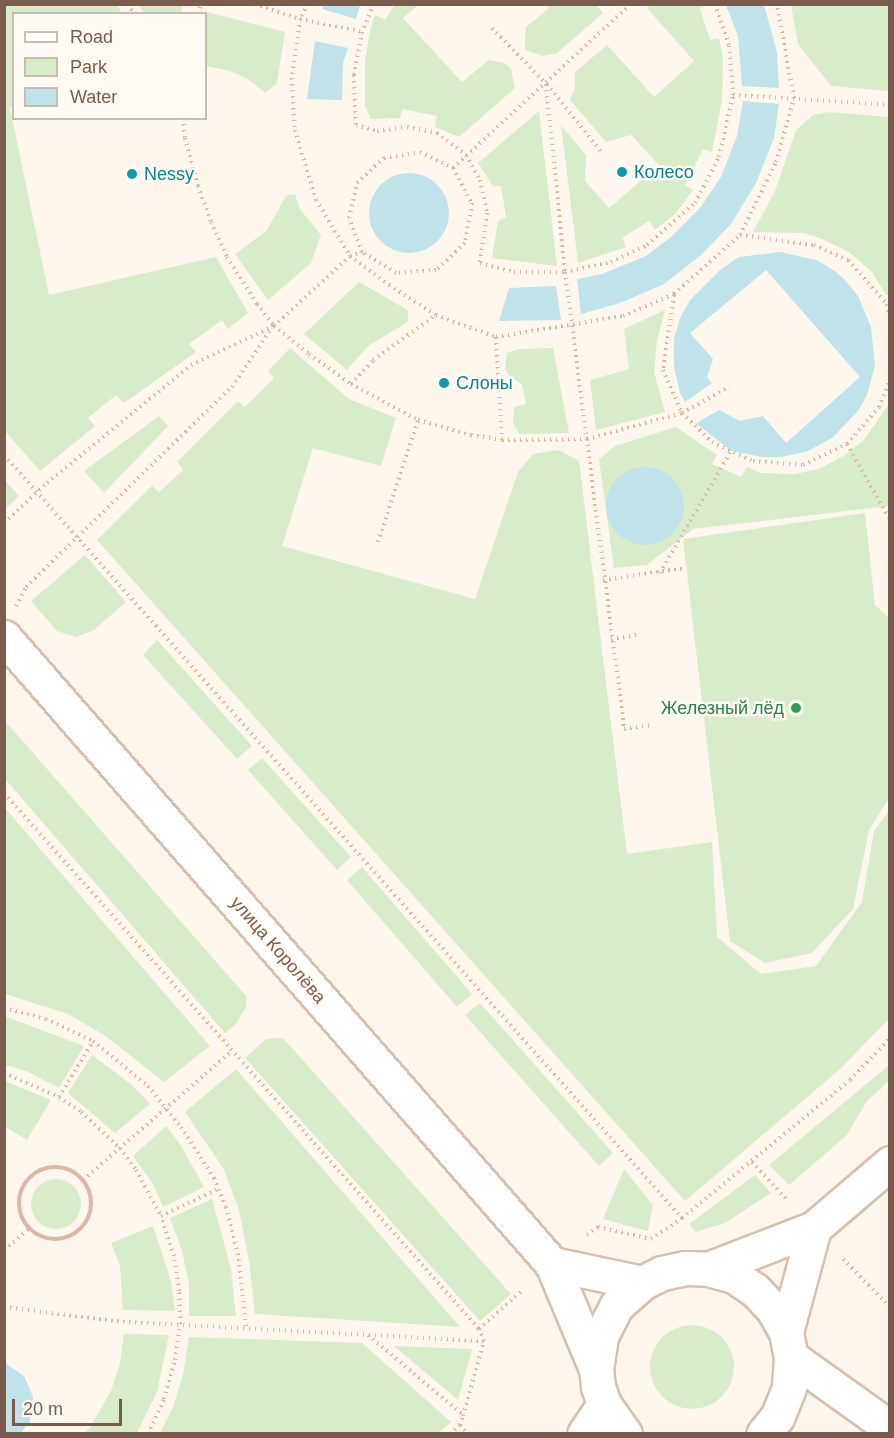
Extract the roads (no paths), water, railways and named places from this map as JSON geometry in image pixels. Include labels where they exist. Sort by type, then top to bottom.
[{"type":"main road","name":"улица Королёва","points":[[9,625],[552,1264],[596,1369]]},
{"type":"main road","points":[[708,1269],[814,1228],[890,1163]]},
{"type":"main road","points":[[763,1434],[777,1417],[789,1388],[788,1345],[814,1228]]},
{"type":"main road","points":[[552,1264],[642,1283]]},
{"type":"main road","points":[[625,1434],[604,1404],[596,1369],[601,1336],[616,1306],[642,1283],[662,1273],[685,1268],[708,1269],[734,1276],[755,1290],[773,1309],[788,1345],[890,1428]]},
{"type":"main road","points":[[584,1434],[604,1404]]},
{"type":"water","points":[[324,4],[360,5],[356,19],[322,9]]},
{"type":"water","points":[[726,5],[764,5],[777,52],[779,88],[742,86],[738,36]]},
{"type":"water","points":[[315,41],[348,48],[343,63],[342,100],[307,99]]},
{"type":"water","points":[[743,101],[779,104],[774,138],[756,183],[731,224],[701,255],[664,284],[620,303],[581,314],[577,279],[602,274],[646,256],[671,237],[700,208],[721,177],[737,136]]},
{"type":"water","points":[[409,173],[424,176],[437,185],[446,198],[449,213],[446,228],[437,241],[424,250],[409,253],[394,250],[381,241],[372,228],[369,213],[372,198],[381,185],[394,176]]},
{"type":"water","points":[[780,252],[816,260],[835,271],[846,281],[858,296],[871,327],[875,366],[867,395],[858,411],[832,438],[808,451],[781,457],[762,457],[731,451],[696,423],[719,410],[740,421],[763,416],[786,443],[860,377],[766,270],[690,333],[713,359],[707,377],[712,383],[685,402],[680,393],[674,367],[674,339],[680,318],[690,300],[720,270],[739,257]]},
{"type":"water","points":[[556,286],[561,320],[499,321],[509,288]]},
{"type":"water","points":[[645,467],[660,470],[677,484],[684,506],[681,521],[667,538],[645,545],[630,542],[613,528],[606,506],[609,491],[623,474]]},
{"type":"water","points":[[5,1363],[24,1376],[33,1397],[30,1421],[21,1433],[5,1433]]},
{"type":"place","name":"Колесо","points":[[622,172]]},
{"type":"place","name":"Nessy","points":[[132,174]]},
{"type":"place","name":"Слоны","points":[[444,383]]},
{"type":"place","name":"Железный лёд","points":[[796,708]]}]
